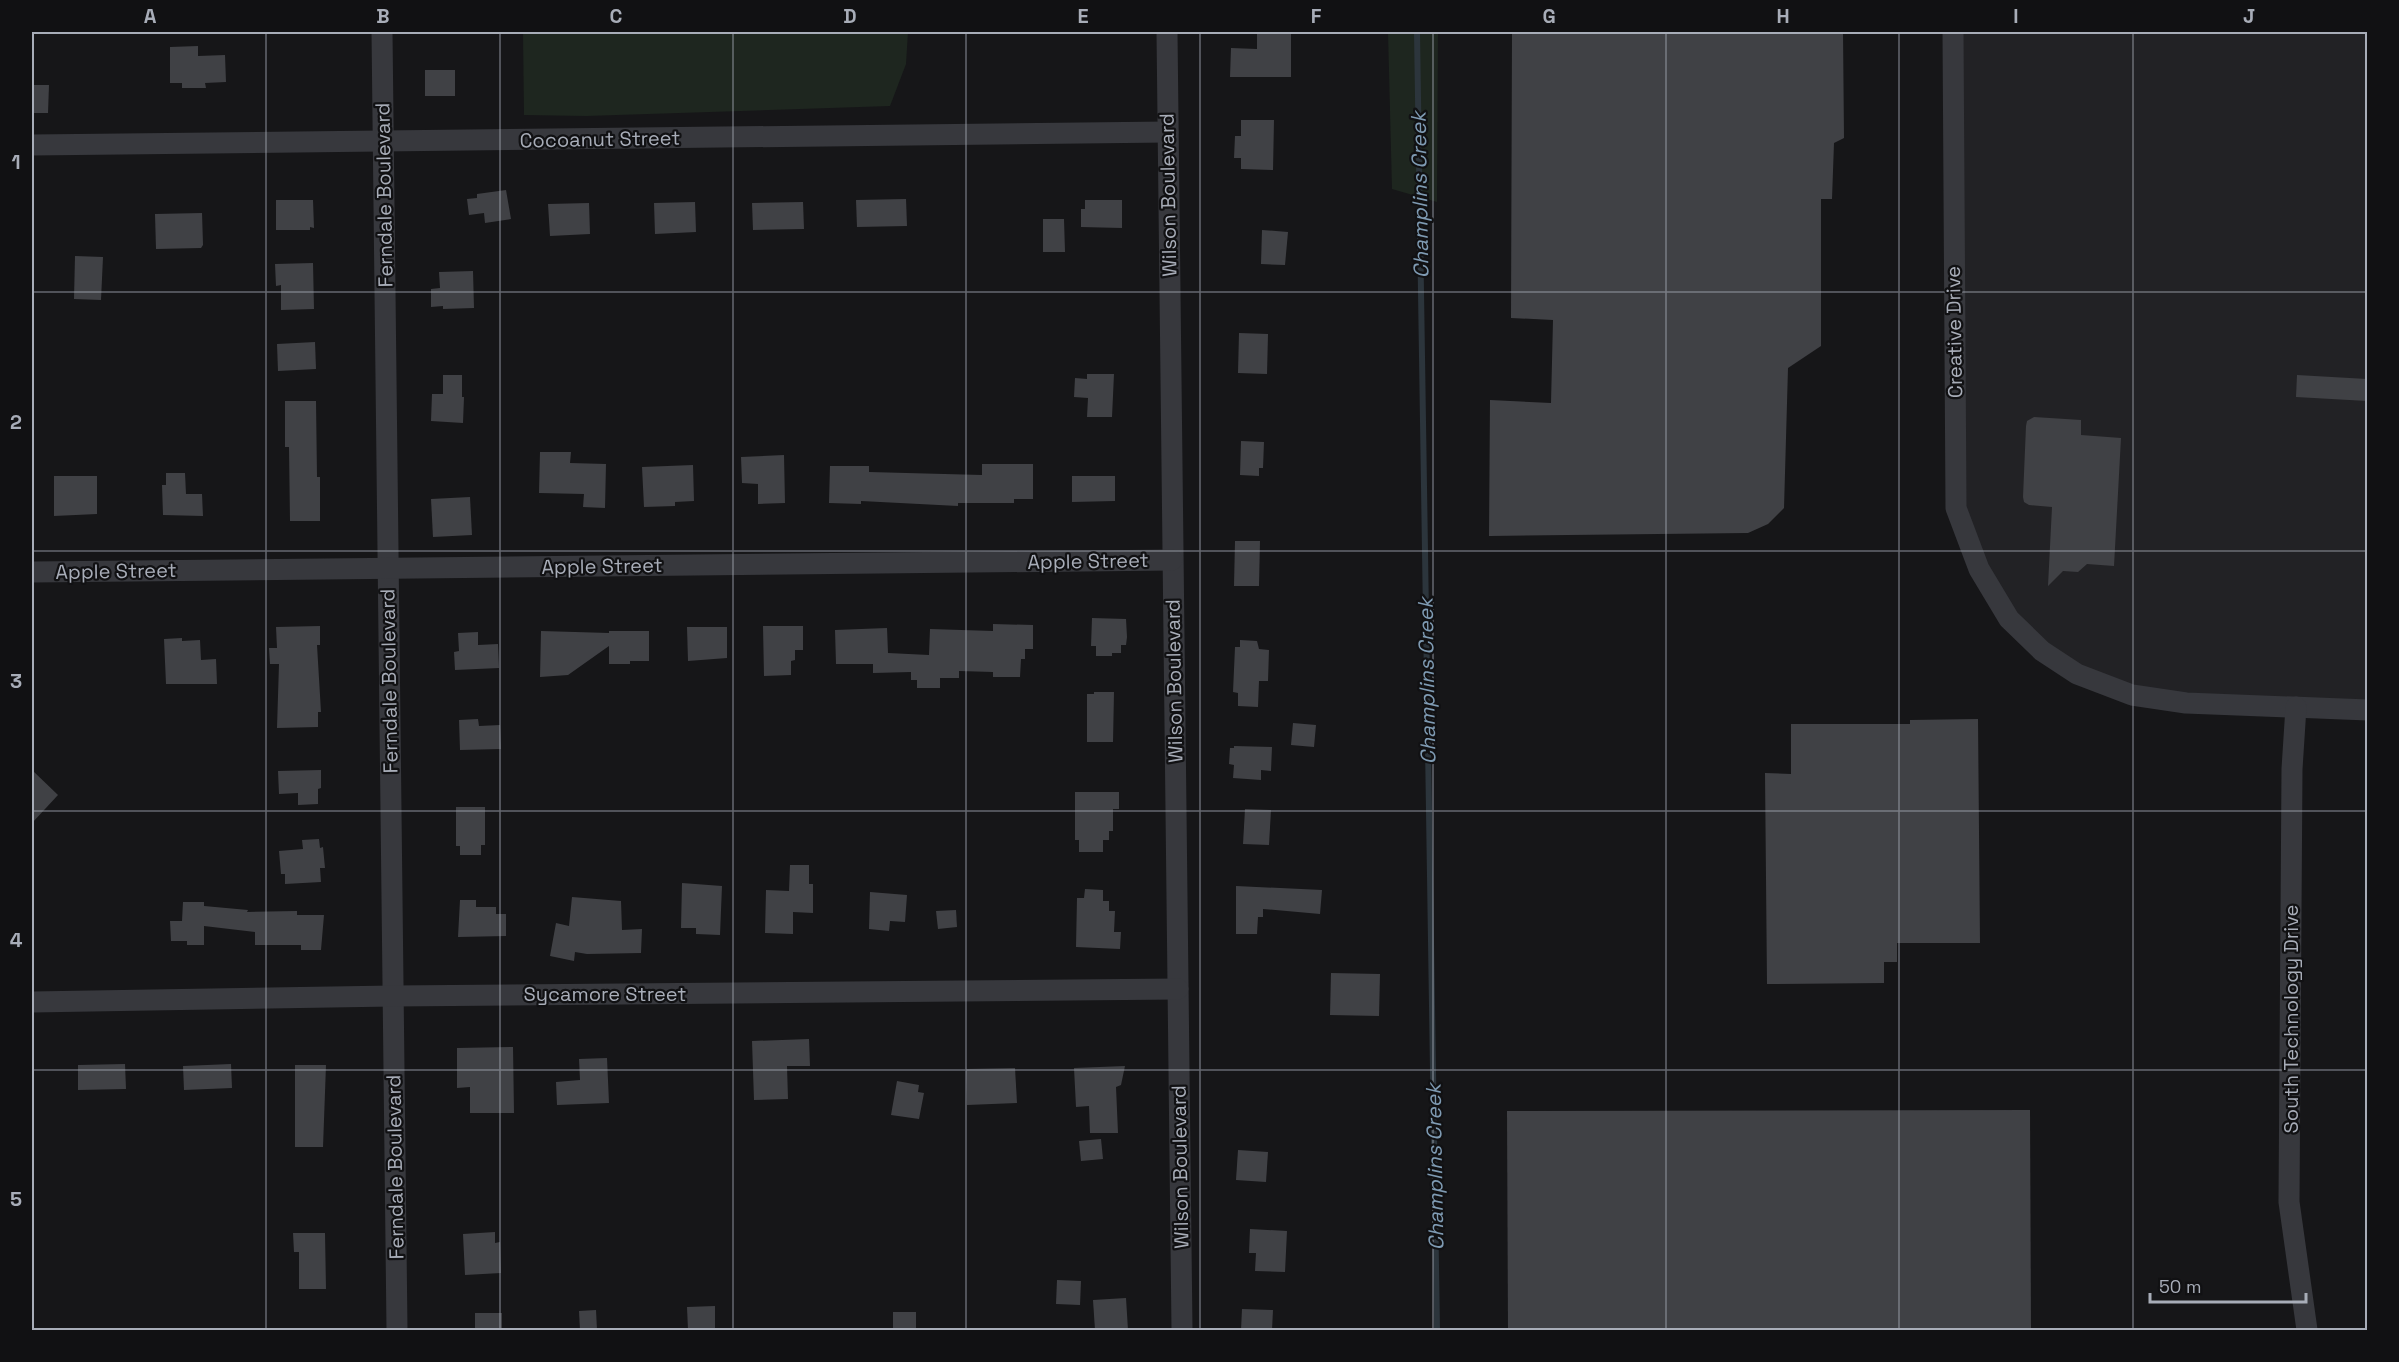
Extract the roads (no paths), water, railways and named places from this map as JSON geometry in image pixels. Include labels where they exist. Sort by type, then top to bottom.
[{"type":"street","name":"Ferndale Boulevard","points":[[382,32],[397,1330]]},
{"type":"street","name":"Wilson Boulevard","points":[[1167,32],[1182,1330]]},
{"type":"street","name":"Creative Drive","points":[[1953,32],[1956,508],[1978,569],[2009,619],[2042,651],[2077,674],[2132,695],[2186,703],[2367,710]]},
{"type":"street","name":"Cocoanut Street","points":[[32,145],[1168,132]]},
{"type":"street","name":"Apple Street","points":[[32,572],[1172,560]]},
{"type":"street","name":"South Technology Drive","points":[[2296,706],[2292,769],[2289,1202],[2307,1330]]},
{"type":"street","name":"Sycamore Street","points":[[32,1002],[393,996],[1178,989]]},
{"type":"waterway","name":"Champlins Creek","points":[[1417,32],[1437,1330]]}]
